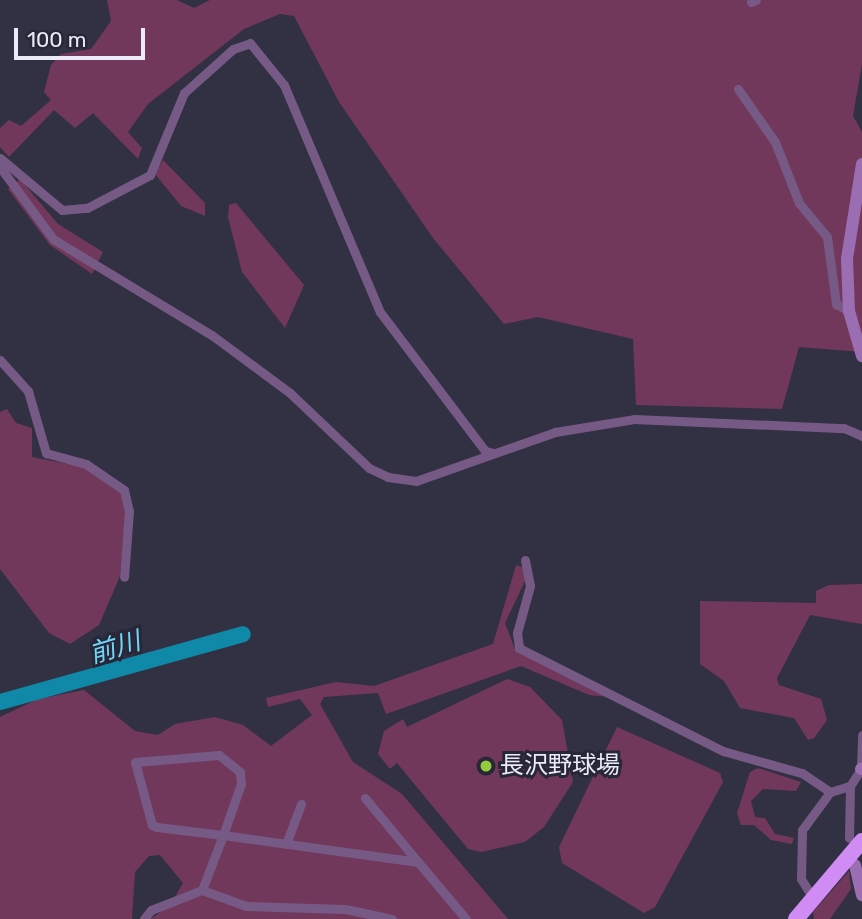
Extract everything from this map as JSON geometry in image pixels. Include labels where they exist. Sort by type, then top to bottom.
[{"type":"highway","points":[[796,919],[856,839]]},
{"type":"street","points":[[0,158],[62,210],[87,208],[150,175],[184,93],[233,49],[250,43],[284,85],[380,312],[485,451],[495,453]]},
{"type":"street","points":[[738,89],[775,142],[799,203],[827,237],[835,304],[849,311]]},
{"type":"street","points":[[862,164],[848,234],[849,311],[862,356]]},
{"type":"street","points":[[0,167],[52,239],[264,372],[369,468],[416,481],[555,432],[634,419],[844,428],[862,436]]},
{"type":"street","points":[[0,360],[28,391],[46,453],[86,464],[124,491],[129,511],[124,577]]},
{"type":"street","points":[[525,560],[530,586],[517,633],[519,648],[723,751],[802,774],[830,792]]},
{"type":"street","points":[[813,898],[801,879],[802,830],[830,792],[850,786],[862,768],[862,735]]},
{"type":"street","points":[[202,890],[223,835],[241,784],[226,758],[135,762],[152,825],[223,835],[286,844],[418,862]]},
{"type":"street","points":[[850,786],[856,839]]},
{"type":"street","points":[[365,798],[466,919]]},
{"type":"street","points":[[286,844],[301,804]]},
{"type":"street","points":[[855,865],[862,895]]},
{"type":"street","points":[[144,919],[151,909],[202,890],[246,906],[345,909],[392,919]]},
{"type":"shaded area","points":[[107,0],[177,0],[194,8],[210,0],[862,0],[862,64],[853,116],[862,132],[862,352],[799,347],[782,409],[636,405],[633,339],[538,317],[504,324],[433,238],[339,102],[294,16],[280,14],[244,29],[148,104],[128,132],[142,148],[138,159],[93,113],[75,128],[54,110],[9,157],[0,147],[0,128],[9,120],[21,126],[51,100],[44,92],[51,65],[61,54],[91,49],[111,21]]},
{"type":"shaded area","points":[[163,160],[205,203],[205,216],[181,206],[155,174]]},
{"type":"shaded area","points":[[20,179],[58,224],[103,252],[92,274],[50,245],[8,189]]},
{"type":"shaded area","points":[[236,203],[304,285],[285,328],[242,272],[228,217],[229,205]]},
{"type":"shaded area","points":[[7,409],[16,423],[32,428],[32,457],[84,467],[122,492],[126,511],[120,576],[99,625],[70,644],[49,633],[0,569],[0,412]]},
{"type":"shaded area","points":[[516,565],[525,568],[526,579],[505,623],[514,647],[619,698],[589,695],[521,666],[386,714],[378,693],[324,697],[320,704],[353,762],[402,794],[508,919],[151,919],[170,905],[183,883],[160,855],[149,856],[135,872],[132,919],[0,919],[0,717],[38,699],[84,690],[135,731],[158,735],[175,724],[215,717],[243,725],[271,746],[312,715],[300,699],[268,707],[266,698],[336,682],[374,686],[493,644]]},
{"type":"shaded area","points":[[862,584],[862,624],[810,615],[777,678],[779,685],[821,699],[827,720],[814,738],[808,740],[794,718],[740,708],[724,681],[700,664],[700,601],[816,603],[816,591],[829,585]]},
{"type":"shaded area","name":"長沢野球場","points":[[507,679],[530,687],[562,720],[573,782],[544,827],[525,842],[481,852],[468,849],[397,763],[390,769],[378,754],[384,731],[403,719],[407,727]]},
{"type":"shaded area","points":[[617,727],[720,773],[723,782],[655,907],[644,913],[562,863],[559,847]]},
{"type":"shaded area","points":[[758,768],[801,782],[796,791],[763,789],[751,801],[755,817],[765,818],[775,834],[794,838],[792,844],[771,840],[754,825],[741,825],[737,813],[750,772]]},
{"type":"shaded area","points":[[849,871],[851,889],[830,919],[814,919],[813,912]]},
{"type":"waterway","name":"前川","points":[[0,702],[243,634]]},
{"type":"place","name":"長沢野球場","points":[[486,766]]}]
